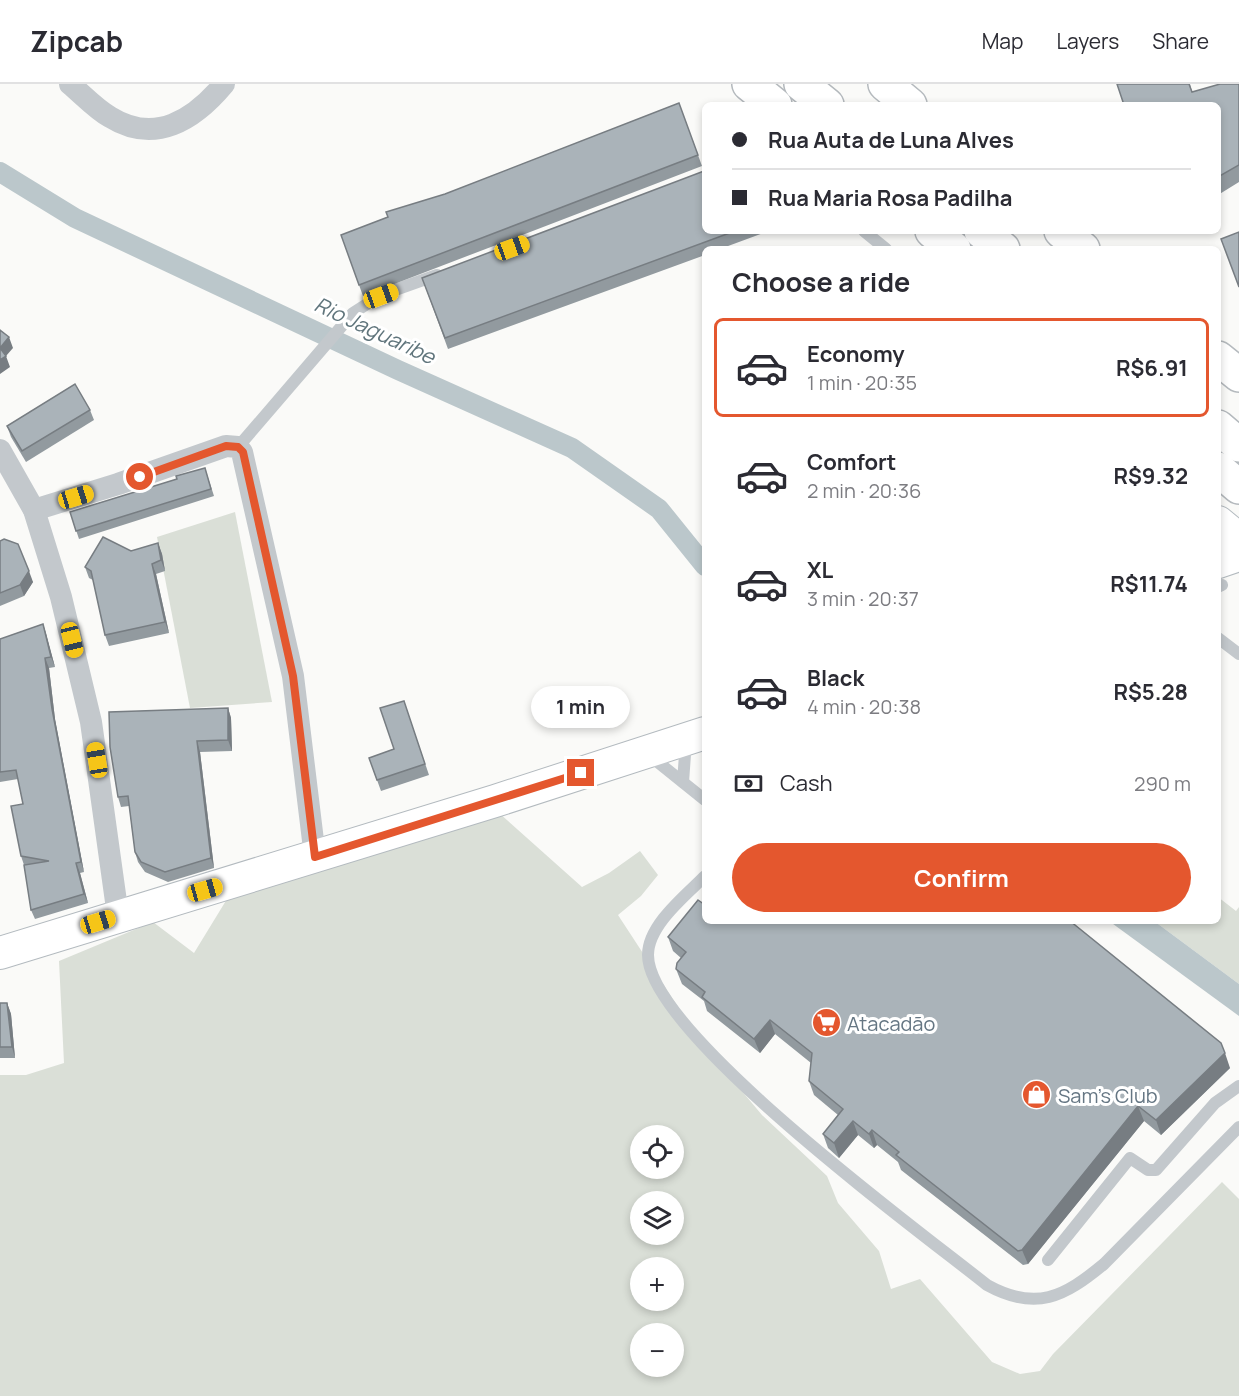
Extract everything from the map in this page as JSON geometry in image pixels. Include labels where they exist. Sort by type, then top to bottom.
[{"type":"main road","points":[[801,84],[822,102]]},
{"type":"main road","points":[[885,84],[906,102]]},
{"type":"main road","points":[[920,234],[930,246]]},
{"type":"main road","points":[[936,234],[950,246]]},
{"type":"main road","points":[[985,234],[999,246]]},
{"type":"main road","points":[[1065,234],[1079,246]]},
{"type":"main road","points":[[1221,360],[1239,375]]},
{"type":"main road","points":[[1221,430],[1239,445]]},
{"type":"main road","points":[[1221,471],[1239,486]]},
{"type":"main road","points":[[1221,524],[1239,539]]},
{"type":"main road","points":[[1221,576],[1239,555]]},
{"type":"main road","points":[[0,953],[315,857],[696,736]]},
{"type":"street","points":[[70,84],[109,117],[128,126],[148,130],[169,128],[193,113],[224,84]]},
{"type":"street","points":[[33,510],[118,484],[226,446],[238,447],[244,457],[293,676],[315,857]]},
{"type":"street","points":[[0,450],[33,510],[61,597],[91,722],[118,916]]},
{"type":"lane","points":[[868,234],[882,246]]},
{"type":"lane","points":[[238,447],[353,313],[381,296],[446,272]]},
{"type":"lane","points":[[1221,640],[1239,654]]},
{"type":"lane","points":[[683,782],[696,736]]},
{"type":"lane","points":[[645,753],[702,798]]},
{"type":"lane","points":[[702,879],[651,937],[648,953],[649,970],[669,1004],[730,1072],[808,1142],[987,1285],[1010,1298],[1035,1300],[1059,1294],[1081,1283],[1104,1264],[1239,1127]]},
{"type":"lane","points":[[1048,1260],[1130,1158],[1148,1170],[1156,1170],[1215,1103],[1239,1086]]},
{"type":"shaded area","points":[[235,512],[272,702],[190,708],[157,537]]},
{"type":"shaded area","points":[[498,812],[582,887],[609,873],[640,851],[658,875],[641,896],[618,915],[703,1045],[762,1115],[827,1176],[838,1203],[879,1251],[891,1289],[920,1279],[992,1362],[1020,1374],[1040,1371],[1053,1354],[1222,1182],[1239,1199],[1239,1396],[0,1396],[0,1075],[26,1075],[64,1063],[59,961],[153,922],[194,953],[227,899]]},
{"type":"shaded area","points":[[1221,899],[1236,911],[1239,907],[1239,984],[1158,924],[1221,924]]},
{"type":"shaded area","points":[[1113,924],[1158,924],[1239,984],[1239,1016]]},
{"type":"building","points":[[1117,84],[1189,84],[1192,92],[1220,84],[1239,84],[1239,165],[1221,175],[1221,102],[1123,102]]},
{"type":"building","points":[[679,103],[698,155],[359,285],[341,235],[388,217],[386,212],[445,194]]},
{"type":"building","points":[[702,172],[702,234],[727,234],[445,338],[422,278]]},
{"type":"building","points":[[1239,232],[1239,287],[1221,239]]},
{"type":"building","points":[[0,330],[9,337],[0,348]]},
{"type":"building","points":[[0,348],[6,356],[0,360]]},
{"type":"building","points":[[75,384],[90,410],[22,451],[7,426]]},
{"type":"building","points":[[205,468],[211,489],[76,531],[70,512]]},
{"type":"building","points":[[103,537],[131,551],[158,543],[161,560],[152,564],[165,622],[105,635],[91,571],[85,567]]},
{"type":"building","points":[[4,539],[18,544],[29,571],[20,585],[0,593],[0,541]]},
{"type":"building","points":[[43,624],[51,657],[45,658],[52,709],[81,862],[76,863],[84,894],[31,910],[24,865],[49,861],[21,856],[11,806],[23,804],[16,770],[0,772],[0,639]]},
{"type":"building","points":[[404,701],[425,764],[377,780],[369,758],[394,749],[380,708]]},
{"type":"building","points":[[228,708],[228,740],[197,741],[211,858],[165,872],[141,862],[135,852],[128,796],[118,797],[110,747],[109,712]]},
{"type":"building","name":"Sam's Club","points":[[698,900],[702,903],[702,924],[1074,924],[1221,1043],[1225,1053],[1156,1120],[1138,1106],[1022,1250],[1018,1251],[896,1155],[899,1152],[872,1130],[869,1134],[853,1121],[834,1143],[823,1134],[843,1109],[809,1081],[812,1053],[770,1020],[754,1039],[702,997],[705,992],[676,969],[677,963],[686,952],[668,937]]},
{"type":"building","points":[[0,1003],[7,1003],[12,1047],[0,1047]]},
{"type":"waterway","name":"Rio Jaguaribe","points":[[0,172],[75,218],[398,370],[572,448],[659,509],[702,562]]},
{"type":"place","name":"Atacadão","points":[[826,1023]]},
{"type":"place","name":"Sam's Club","points":[[1037,1095]]},
{"type":"route","points":[[140,477],[226,446],[238,447],[243,452],[293,676],[309,788],[315,857],[581,773]]}]
